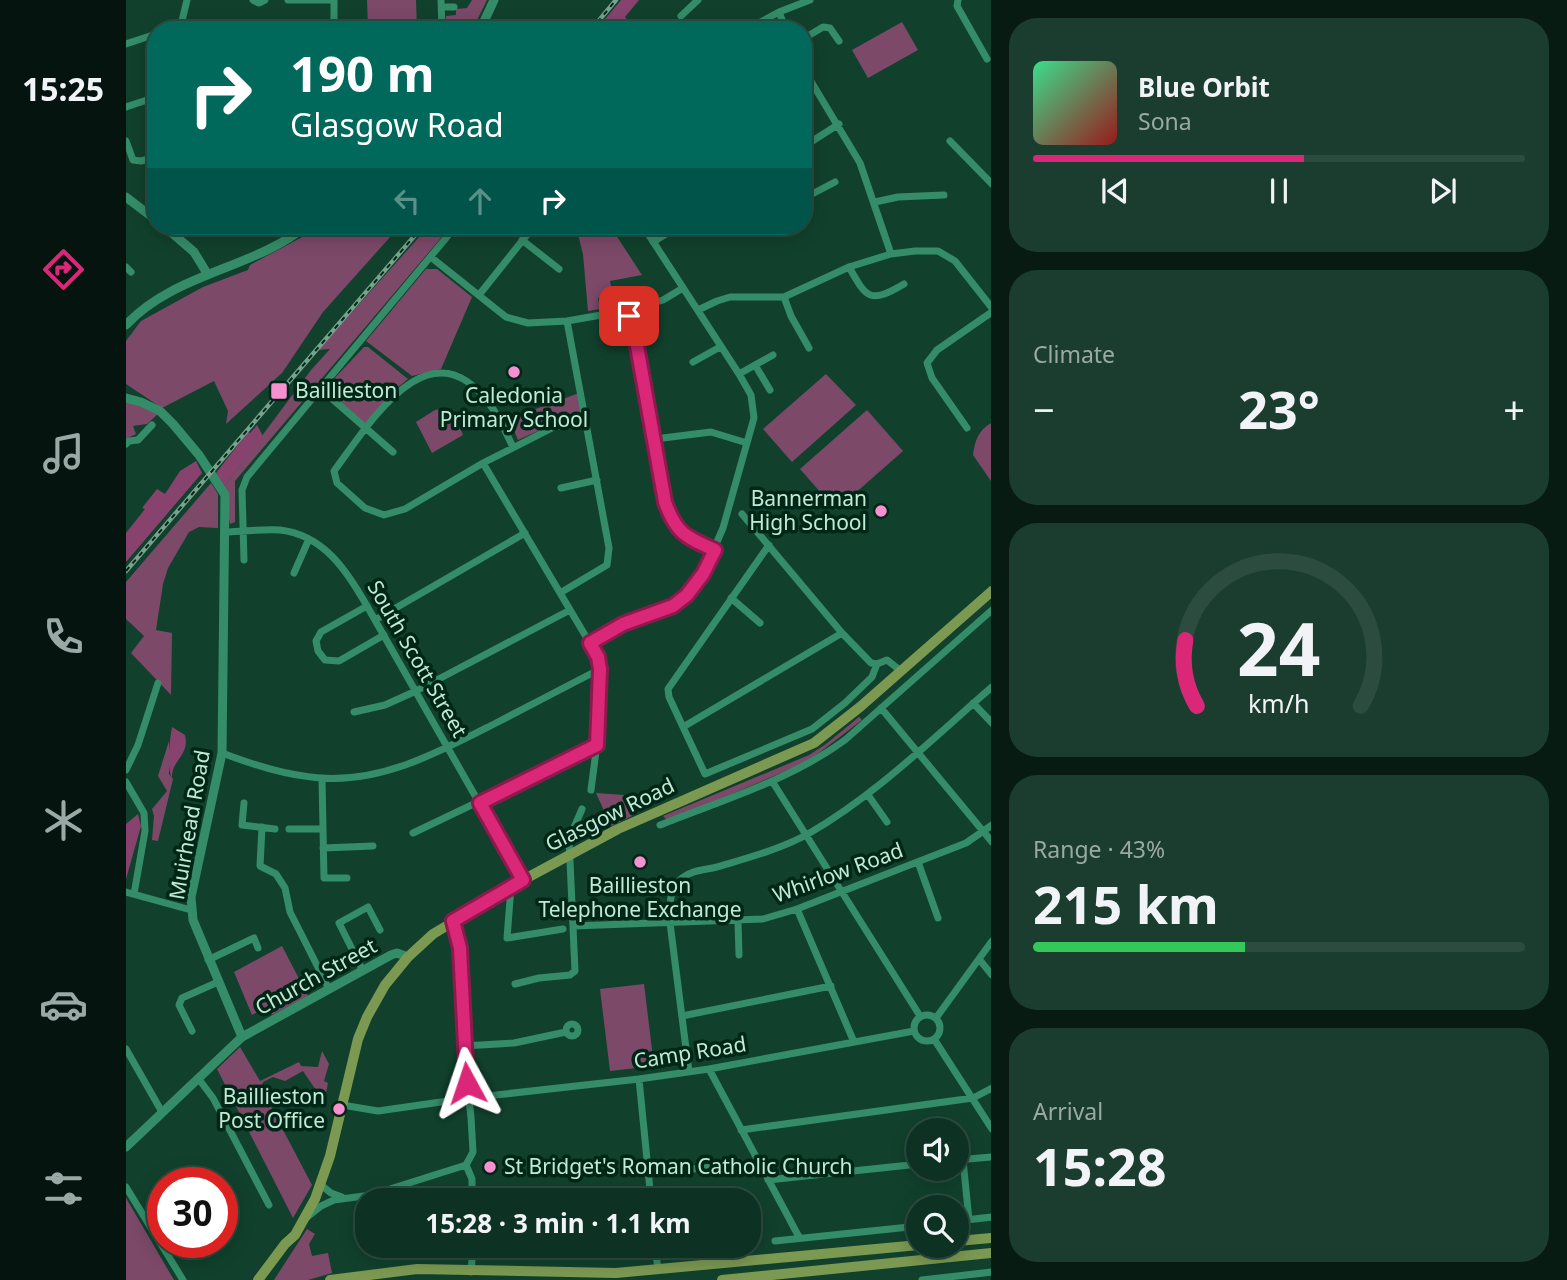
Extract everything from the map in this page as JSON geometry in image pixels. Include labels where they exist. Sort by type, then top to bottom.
[{"type":"main road","name":"Glasgow Road","points":[[289,1241],[303,1223],[321,1185],[358,1039],[367,1017],[385,985],[408,957],[433,934],[453,921],[570,854],[649,815],[799,751],[825,735],[991,591]]},
{"type":"main road","points":[[969,1240],[991,1238]]},
{"type":"main road","points":[[266,1277],[286,1251],[289,1241]]},
{"type":"main road","points":[[258,1280],[289,1241]]},
{"type":"main road","points":[[330,1280],[417,1269],[470,1276],[616,1277],[658,1270],[678,1274],[906,1246]]},
{"type":"main road","points":[[845,1252],[846,1268]]},
{"type":"main road","points":[[722,1280],[991,1253]]},
{"type":"street","points":[[183,21],[187,0]]},
{"type":"street","points":[[253,0],[259,3],[265,0]]},
{"type":"street","points":[[288,0],[333,0],[334,21]]},
{"type":"street","points":[[484,21],[494,0]]},
{"type":"street","points":[[681,16],[698,0]]},
{"type":"street","points":[[762,21],[810,0]]},
{"type":"street","points":[[958,0],[957,6],[987,59]]},
{"type":"street","points":[[442,4],[454,7]]},
{"type":"street","points":[[779,12],[782,21]]},
{"type":"street","points":[[812,34],[823,27],[830,28],[839,41]]},
{"type":"street","points":[[126,44],[147,37]]},
{"type":"street","points":[[812,85],[839,124],[860,163],[891,254]]},
{"type":"street","points":[[126,107],[147,100]]},
{"type":"street","points":[[812,141],[839,124]]},
{"type":"street","points":[[126,141],[134,160],[147,159]]},
{"type":"street","points":[[950,141],[991,184]]},
{"type":"street","points":[[812,194],[835,183]]},
{"type":"street","points":[[875,202],[898,197],[944,195]]},
{"type":"street","points":[[126,197],[147,213]]},
{"type":"street","points":[[174,235],[194,252],[208,275]]},
{"type":"street","points":[[126,325],[152,303],[244,260],[290,235]]},
{"type":"street","points":[[244,560],[242,490],[247,477],[449,235]]},
{"type":"street","points":[[479,295],[526,235]]},
{"type":"street","points":[[590,643],[623,624],[673,606],[687,595],[703,574],[715,550],[754,418],[751,395],[739,374],[649,235]]},
{"type":"street","points":[[653,242],[664,235]]},
{"type":"street","points":[[522,240],[559,269]]},
{"type":"street","points":[[698,310],[717,300],[730,298],[784,297],[849,267],[891,254],[938,251],[955,261],[991,310],[937,350],[927,363],[932,377],[967,428]]},
{"type":"street","points":[[432,258],[506,317],[528,323],[568,321],[623,312],[663,300],[683,288]]},
{"type":"street","points":[[849,267],[862,290],[869,295],[880,297],[901,289]]},
{"type":"street","points":[[784,297],[791,316],[809,344]]},
{"type":"street","points":[[638,308],[632,318],[665,502],[673,524],[688,537],[715,550]]},
{"type":"street","points":[[623,312],[632,318]]},
{"type":"street","points":[[560,593],[607,565],[609,548],[568,321]]},
{"type":"street","points":[[693,362],[720,347]]},
{"type":"street","points":[[739,374],[773,355]]},
{"type":"street","points":[[755,365],[770,390]]},
{"type":"street","points":[[513,447],[494,409],[472,385],[444,374],[412,380],[398,390],[334,471],[337,483],[365,508],[384,515],[405,509],[483,463],[554,427],[586,421]]},
{"type":"street","points":[[321,389],[393,452]]},
{"type":"street","name":"Muirhead Road","points":[[126,398],[160,411],[185,436],[225,495],[222,753],[191,897],[191,910],[208,960],[242,1037]]},
{"type":"street","points":[[126,444],[138,440],[152,425]]},
{"type":"street","points":[[654,439],[711,432],[747,443]]},
{"type":"street","points":[[483,463],[598,657],[600,669],[597,745],[591,790]]},
{"type":"street","points":[[561,488],[597,480]]},
{"type":"street","points":[[742,514],[842,633],[871,663],[887,660],[901,671]]},
{"type":"street","name":"South Scott Street","points":[[226,532],[282,530],[309,540],[332,554],[348,573],[523,880]]},
{"type":"street","points":[[375,620],[525,533]]},
{"type":"street","points":[[294,573],[309,540]]},
{"type":"street","points":[[769,545],[668,689],[669,697],[705,774],[812,729],[845,704],[875,672],[877,664]]},
{"type":"street","points":[[731,598],[760,623]]},
{"type":"street","points":[[367,606],[321,632],[316,641],[318,650],[325,660],[339,661],[384,635]]},
{"type":"street","points":[[354,712],[385,705],[416,691],[570,610]]},
{"type":"street","name":"Glasgow Road","points":[[660,825],[772,781],[823,755],[881,708],[991,610]]},
{"type":"street","points":[[683,727],[842,633]]},
{"type":"street","points":[[222,753],[274,772],[322,778],[362,775],[407,765],[448,747],[600,669]]},
{"type":"street","points":[[126,770],[138,745],[158,683]]},
{"type":"street","points":[[689,1072],[670,923],[672,892],[683,877],[748,857],[805,835],[868,795],[919,754],[991,687]]},
{"type":"street","points":[[881,688],[891,699]]},
{"type":"street","points":[[973,703],[991,723]]},
{"type":"street","points":[[860,707],[869,718]]},
{"type":"street","points":[[881,708],[991,842]]},
{"type":"street","points":[[414,833],[597,745]]},
{"type":"street","points":[[322,778],[324,878],[347,878]]},
{"type":"street","points":[[772,781],[920,1016]]},
{"type":"street","points":[[126,782],[144,813],[145,831],[130,893],[191,910]]},
{"type":"street","points":[[868,795],[887,822]]},
{"type":"street","points":[[244,803],[242,825],[275,829]]},
{"type":"street","points":[[515,984],[570,975],[575,971],[569,839],[582,809]]},
{"type":"street","name":"Whirlow Road","points":[[573,926],[763,919],[797,909],[967,844],[991,825]]},
{"type":"street","points":[[262,827],[260,866],[276,874],[285,888],[290,912],[329,989]]},
{"type":"street","points":[[289,829],[323,829]]},
{"type":"street","points":[[323,848],[373,846]]},
{"type":"street","points":[[918,862],[938,918]]},
{"type":"street","points":[[511,887],[507,938],[564,929]]},
{"type":"street","points":[[363,971],[339,923],[368,907],[380,930]]},
{"type":"street","points":[[797,909],[854,1042]]},
{"type":"street","points":[[303,1223],[321,1206],[343,1198],[371,1195],[466,1165],[473,1152],[464,1046],[460,948],[453,921]]},
{"type":"street","points":[[737,921],[739,956]]},
{"type":"street","points":[[208,960],[254,938],[258,948]]},
{"type":"street","points":[[936,1018],[991,941]]},
{"type":"street","name":"Church Street","points":[[126,1147],[242,1037],[391,955],[397,953],[408,957]]},
{"type":"street","points":[[979,959],[991,975]]},
{"type":"street","points":[[192,1031],[179,1006],[182,998],[218,982]]},
{"type":"street","points":[[682,1016],[831,986]]},
{"type":"street","points":[[920,1016],[936,1018],[940,1029],[933,1040],[922,1040],[914,1031],[920,1016]]},
{"type":"street","name":"Camp Road","points":[[342,1105],[378,1111],[639,1079],[709,1069],[914,1031]]},
{"type":"street","points":[[464,1046],[514,1043],[566,1032]]},
{"type":"street","points":[[933,1040],[991,1129]]},
{"type":"street","points":[[126,1049],[162,1112]]},
{"type":"street","points":[[709,1069],[799,1237]]},
{"type":"street","points":[[198,1078],[214,1098],[268,1205]]},
{"type":"street","points":[[741,1130],[973,1098],[991,1088],[991,1078]]},
{"type":"street","points":[[639,1079],[650,1188]]},
{"type":"street","points":[[969,1159],[991,1157]]},
{"type":"street","points":[[648,1173],[759,1163]]},
{"type":"street","points":[[466,1165],[472,1179],[472,1188]]},
{"type":"street","points":[[768,1180],[906,1165]]},
{"type":"street","points":[[321,1185],[343,1198]]},
{"type":"street","points":[[126,1187],[183,1280]]},
{"type":"street","points":[[969,1220],[991,1217]]},
{"type":"street","points":[[775,1241],[906,1228]]},
{"type":"street","points":[[843,1236],[845,1252]]},
{"type":"street","points":[[470,1276],[472,1258]]},
{"type":"street","points":[[656,1258],[658,1270]]},
{"type":"street","points":[[922,1280],[991,1272]]},
{"type":"shaded area","points":[[367,0],[416,0],[417,21],[368,21]]},
{"type":"shaded area","points":[[472,0],[487,0],[476,21],[446,21],[446,16],[456,15],[456,9],[467,8]]},
{"type":"shaded area","points":[[621,0],[639,0],[625,17],[628,21],[604,21]]},
{"type":"shaded area","points":[[902,22],[918,50],[868,78],[852,50]]},
{"type":"shaded area","points":[[306,235],[392,235],[323,312],[282,373],[226,424],[228,411],[214,381],[162,408],[126,384],[126,341],[141,321],[203,287],[248,270],[250,265]]},
{"type":"shaded area","points":[[421,235],[443,235],[235,481],[235,522],[230,524],[223,488],[311,370],[330,349],[318,350]]},
{"type":"shaded area","points":[[578,235],[616,235],[642,275],[610,281],[615,307],[609,308],[607,297],[598,298],[600,309],[588,311],[583,254]]},
{"type":"shaded area","points":[[426,269],[437,269],[472,297],[441,369],[412,376],[366,341]]},
{"type":"shaded area","points":[[364,347],[368,347],[408,379],[366,425],[332,395],[332,381]]},
{"type":"shaded area","points":[[826,374],[856,405],[792,462],[763,429]]},
{"type":"shaded area","points":[[579,393],[583,417],[518,440],[509,419]]},
{"type":"shaded area","points":[[126,402],[139,404],[158,414],[147,424],[133,426],[136,434],[126,439]]},
{"type":"shaded area","points":[[441,409],[457,421],[463,435],[432,453],[416,422]]},
{"type":"shaded area","points":[[867,410],[903,451],[836,510],[800,469]]},
{"type":"shaded area","points":[[991,423],[991,481],[973,455],[978,436]]},
{"type":"shaded area","points":[[257,425],[263,436],[223,488],[216,473],[248,432]]},
{"type":"shaded area","points":[[196,461],[202,473],[126,562],[126,533],[145,509],[142,508],[157,489],[165,494],[180,471]]},
{"type":"shaded area","points":[[211,483],[218,494],[218,528],[199,527],[189,532],[168,568],[163,584],[156,630],[172,633],[171,695],[131,653],[144,636],[126,619],[126,582]]},
{"type":"shaded area","points":[[859,717],[862,720],[807,762],[668,821],[663,816],[809,755]]},
{"type":"shaded area","points":[[172,727],[185,735],[186,742],[172,772],[172,778],[169,760]]},
{"type":"shaded area","points":[[169,741],[169,774],[173,779],[158,841],[152,840],[152,809],[167,791],[158,776]]},
{"type":"shaded area","points":[[596,793],[624,795],[634,815],[611,826]]},
{"type":"shaded area","points":[[138,814],[141,826],[126,879],[126,824]]},
{"type":"shaded area","points":[[282,946],[308,996],[272,1015],[267,1007],[252,1015],[234,972]]},
{"type":"shaded area","points":[[644,984],[654,1066],[610,1071],[600,989]]},
{"type":"shaded area","points":[[240,1047],[260,1081],[299,1062],[301,1066],[318,1067],[322,1051],[329,1064],[324,1081],[328,1083],[324,1102],[303,1071],[285,1081],[273,1077],[263,1082],[261,1088],[312,1185],[293,1218],[217,1069]]},
{"type":"shaded area","points":[[126,1198],[147,1234],[147,1258],[161,1258],[174,1280],[126,1280]]},
{"type":"shaded area","points":[[307,1229],[315,1234],[309,1244],[312,1256],[328,1253],[332,1273],[308,1280],[274,1280]]},
{"type":"railway","points":[[598,21],[616,0]]},
{"type":"railway","points":[[126,571],[415,235]]},
{"type":"place","name":"Caledonia Primary School","points":[[514,372]]},
{"type":"place","name":"Baillieston","points":[[279,391]]},
{"type":"place","name":"Bannerman High School","points":[[881,511]]},
{"type":"place","name":"Baillieston Telephone Exchange","points":[[640,862]]},
{"type":"place","name":"Baillieston Post Office","points":[[339,1109]]},
{"type":"place","name":"St Bridget's Roman Catholic Church","points":[[490,1167]]},
{"type":"route","points":[[467,1083],[460,948],[453,921],[523,880],[480,803],[597,745],[600,669],[598,657],[590,643],[623,624],[673,606],[687,595],[703,574],[715,550],[688,537],[673,524],[665,502],[632,318],[629,316]]}]
